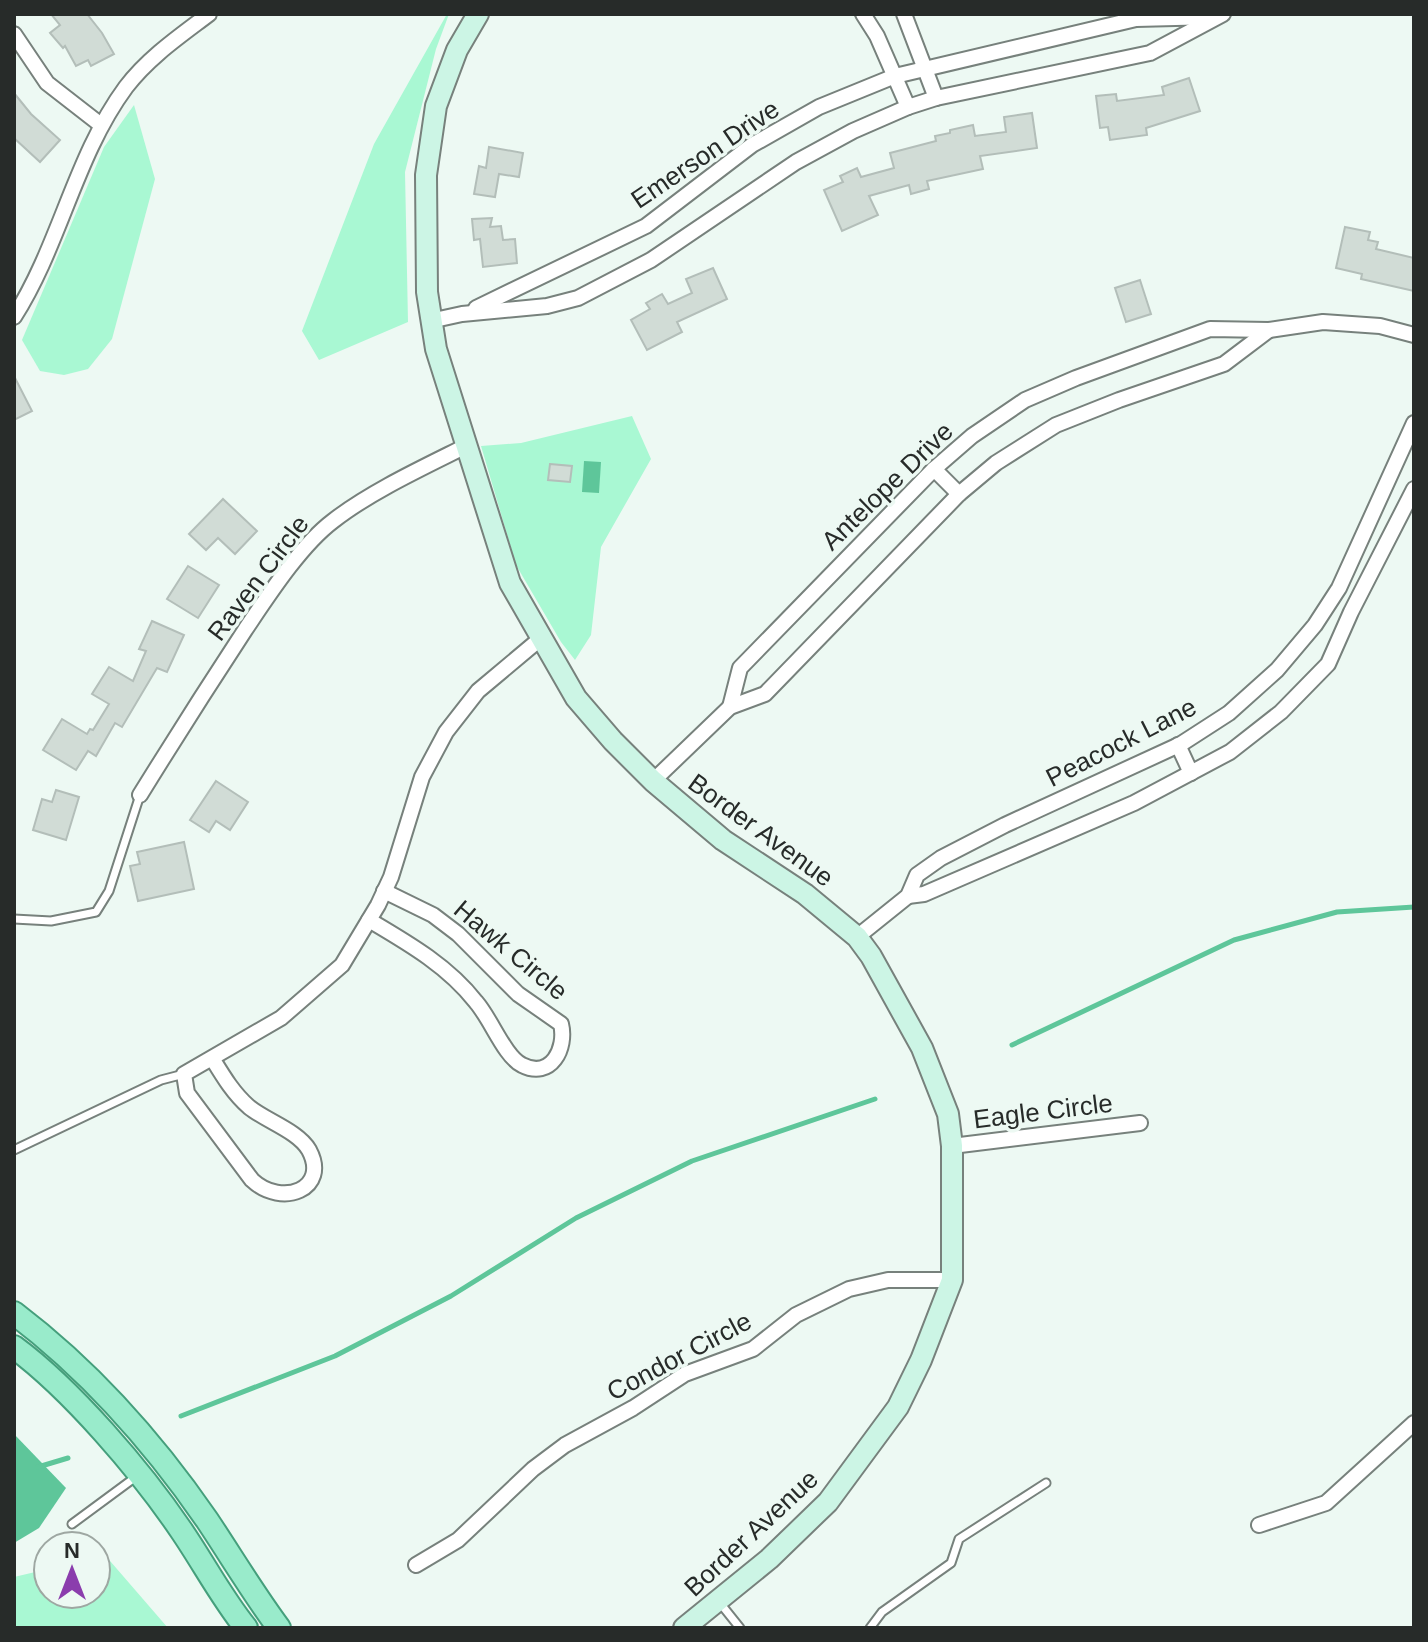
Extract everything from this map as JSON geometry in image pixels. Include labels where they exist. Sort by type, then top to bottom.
[{"type":"main road","points":[[14,1313],[73,1362],[143,1438],[206,1520],[279,1628]]},
{"type":"main road","points":[[14,1347],[85,1413],[138,1474],[179,1527],[246,1628]]},
{"type":"street","points":[[15,315],[42,267],[101,125],[127,86],[155,56],[209,14]]},
{"type":"street","name":"Border Avenue","points":[[478,14],[457,50],[436,106],[426,175],[425,262],[430,321],[510,583],[576,698],[653,781],[723,840],[805,894],[857,937],[871,956],[922,1048],[948,1114],[952,1146],[952,1280],[921,1360],[898,1407],[828,1502],[769,1559],[684,1628]]},
{"type":"street","points":[[863,14],[877,36],[908,107]]},
{"type":"street","points":[[904,14],[936,98]]},
{"type":"street","name":"Emerson Drive","points":[[430,321],[462,314],[547,306],[578,298],[651,260],[796,162],[853,131],[936,98],[1150,53],[1221,15]]},
{"type":"street","name":"Emerson Drive","points":[[462,314],[646,226],[752,145],[819,107],[895,76],[1136,19],[1221,15]]},
{"type":"street","points":[[14,34],[47,83],[101,125]]},
{"type":"street","name":"Antelope Drive","points":[[730,707],[740,668],[934,469],[972,436],[1025,400],[1210,329],[1269,330],[1323,322],[1380,326],[1414,335]]},
{"type":"street","name":"Antelope Drive","points":[[653,781],[730,707],[765,694],[959,494],[996,463],[1056,425],[1224,364],[1269,330]]},
{"type":"street","name":"Peacock Lane","points":[[857,937],[908,896],[917,875],[941,858],[1178,745],[1229,713],[1277,670],[1315,625],[1339,588],[1414,423]]},
{"type":"street","name":"Raven Circle","points":[[140,795],[264,601],[332,521],[414,472],[466,446]]},
{"type":"street","points":[[934,469],[959,494]]},
{"type":"street","name":"Peacock Lane","points":[[908,896],[924,894],[1120,809],[1230,752],[1281,712],[1328,664],[1414,489]]},
{"type":"street","points":[[212,1058],[232,1090],[250,1108],[307,1146],[314,1169],[309,1182],[300,1191],[276,1195],[252,1180],[187,1093],[184,1074],[281,1018],[342,965],[384,891],[422,777],[446,732],[478,691],[540,639]]},
{"type":"street","points":[[1178,745],[1191,773]]},
{"type":"street","name":"Hawk Circle","points":[[369,920],[432,959],[455,979],[476,1001],[497,1031],[509,1056],[524,1067],[538,1069],[552,1063],[562,1050],[564,1037],[561,1024],[518,994],[458,934],[433,915],[384,891]]},
{"type":"street","name":"Eagle Circle","points":[[952,1146],[1140,1123]]},
{"type":"street","name":"Condor Circle","points":[[416,1565],[458,1540],[533,1469],[565,1445],[633,1408],[685,1374],[753,1349],[796,1315],[849,1289],[888,1280],[952,1280]]},
{"type":"street","points":[[1259,1525],[1326,1503],[1414,1423]]},
{"type":"lane","points":[[14,919],[51,921],[96,912],[109,891],[140,795]]},
{"type":"lane","points":[[14,1150],[161,1080],[184,1074]]},
{"type":"lane","points":[[72,1524],[138,1474]]},
{"type":"lane","points":[[870,1628],[882,1612],[951,1563],[959,1539],[1046,1483]]},
{"type":"lane","points":[[719,1601],[740,1628]]},
{"type":"shaded area","points":[[447,14],[405,172],[408,322],[319,360],[302,331],[374,144]]},
{"type":"shaded area","points":[[134,105],[155,179],[112,339],[88,369],[64,375],[40,371],[22,340],[104,147]]},
{"type":"shaded area","points":[[632,416],[651,459],[601,547],[591,635],[575,660],[516,565],[481,446],[521,443]]},
{"type":"shaded area","points":[[584,461],[601,462],[599,493],[582,492]]},
{"type":"shaded area","points":[[14,1434],[66,1488],[39,1528],[14,1543]]},
{"type":"shaded area","points":[[112,1563],[168,1628],[14,1628],[14,1577],[32,1573],[32,1610],[112,1610]]},
{"type":"building","points":[[51,14],[87,14],[114,54],[91,66],[88,60],[76,66],[65,46],[63,48],[50,33],[60,25]]},
{"type":"building","points":[[1189,78],[1200,111],[1146,128],[1147,135],[1110,140],[1108,127],[1100,128],[1096,96],[1116,94],[1117,101],[1164,95],[1162,87]]},
{"type":"building","points":[[14,93],[31,114],[60,140],[40,162],[14,138]]},
{"type":"building","points":[[1032,113],[1037,148],[980,156],[983,169],[927,181],[929,189],[911,194],[909,185],[869,196],[878,215],[842,231],[824,190],[843,182],[840,176],[857,168],[861,177],[894,168],[890,153],[936,141],[935,136],[950,133],[950,130],[973,125],[975,136],[1006,132],[1004,117]]},
{"type":"building","points":[[489,147],[523,153],[519,177],[499,174],[495,197],[474,194],[479,166],[486,168]]},
{"type":"building","points":[[492,218],[490,227],[501,226],[503,240],[515,239],[517,263],[483,267],[480,239],[474,240],[472,219]]},
{"type":"building","points":[[1345,227],[1370,232],[1368,240],[1378,242],[1376,249],[1414,258],[1414,291],[1361,279],[1362,274],[1336,268]]},
{"type":"building","points":[[713,268],[727,299],[677,322],[682,332],[647,350],[631,320],[650,309],[646,303],[662,294],[668,304],[692,293],[686,279]]},
{"type":"building","points":[[1140,280],[1151,314],[1126,322],[1115,288]]},
{"type":"building","points":[[14,376],[32,411],[14,420]]},
{"type":"building","points":[[550,464],[572,466],[570,482],[548,480]]},
{"type":"building","points":[[223,499],[257,531],[235,554],[218,538],[206,550],[189,534]]},
{"type":"building","points":[[188,566],[219,585],[198,618],[167,599]]},
{"type":"building","points":[[152,621],[184,635],[167,672],[157,668],[122,727],[115,723],[96,756],[88,751],[76,770],[43,750],[62,719],[87,734],[90,729],[93,730],[109,704],[92,694],[109,667],[133,681],[146,651],[139,649]]},
{"type":"building","points":[[216,781],[248,802],[230,830],[216,821],[209,832],[190,820]]},
{"type":"building","points":[[56,790],[79,797],[66,840],[33,830],[42,799],[52,802]]},
{"type":"building","points":[[184,842],[194,889],[138,901],[130,866],[140,864],[137,852]]},
{"type":"waterway","points":[[1012,1045],[1234,940],[1337,912],[1414,907]]},
{"type":"waterway","points":[[181,1416],[335,1356],[451,1296],[576,1218],[692,1161],[875,1099]]},
{"type":"waterway","points":[[38,1467],[68,1458]]}]
